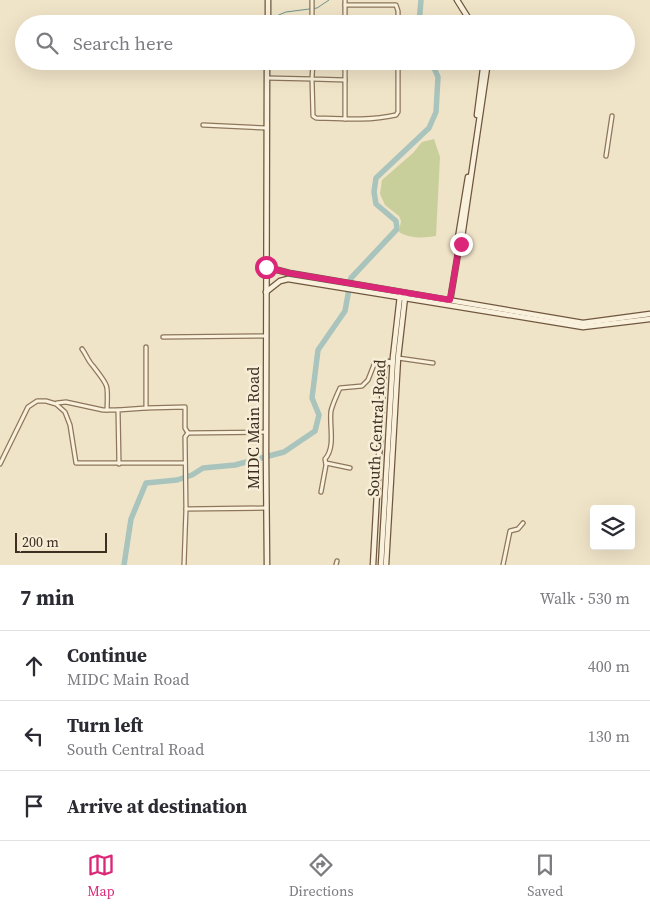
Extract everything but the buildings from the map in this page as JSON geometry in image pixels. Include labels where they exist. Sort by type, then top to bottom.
[{"type":"street","points":[[268,0],[268,15]]},
{"type":"street","points":[[455,0],[464,15]]},
{"type":"street","points":[[312,1],[312,15]]},
{"type":"street","points":[[345,15],[345,2],[396,5],[398,15]]},
{"type":"street","name":"MIDC Main Road","points":[[267,70],[267,565]]},
{"type":"street","points":[[312,70],[313,116],[316,118],[345,119],[396,116],[398,112],[398,70]]},
{"type":"street","points":[[345,70],[345,119]]},
{"type":"street","points":[[450,303],[459,247],[457,244],[485,70]]},
{"type":"street","points":[[267,78],[345,80]]},
{"type":"street","points":[[606,156],[612,116]]},
{"type":"street","points":[[203,124],[267,128]]},
{"type":"street","points":[[266,267],[357,288],[583,327],[650,319]]},
{"type":"street","points":[[266,292],[280,281],[288,279],[338,284]]},
{"type":"street","name":"South Central Road","points":[[381,565],[403,295]]},
{"type":"street","name":"South Central Road","points":[[386,565],[390,362],[403,295]]},
{"type":"street","points":[[450,303],[583,323],[650,314]]},
{"type":"street","points":[[163,337],[266,336]]},
{"type":"street","points":[[146,347],[146,408]]},
{"type":"street","points":[[82,349],[91,365],[106,383],[108,388],[107,410]]},
{"type":"street","points":[[398,358],[433,363]]},
{"type":"street","points":[[321,492],[325,459],[328,456],[332,436],[330,430],[332,411],[340,388],[362,386],[368,380],[375,362],[390,362]]},
{"type":"street","points":[[373,565],[384,366],[390,362]]},
{"type":"street","points":[[0,464],[28,407],[37,401],[51,401],[65,412],[70,424],[76,463],[185,463]]},
{"type":"street","points":[[56,404],[66,402],[107,410],[185,407],[188,433]]},
{"type":"street","points":[[118,410],[119,464]]},
{"type":"street","points":[[188,433],[266,432]]},
{"type":"street","points":[[184,565],[186,509],[185,437],[188,433]]},
{"type":"street","points":[[326,463],[350,468]]},
{"type":"street","points":[[186,509],[266,508]]},
{"type":"street","points":[[503,565],[510,531],[518,529],[523,523]]},
{"type":"green space","points":[[434,139],[440,157],[436,236],[412,237],[399,232],[401,221],[399,216],[385,205],[380,194],[382,180],[413,153],[422,142]]},
{"type":"waterway","points":[[279,15],[286,12],[317,8],[329,0]]},
{"type":"waterway","points":[[420,15],[421,0]]},
{"type":"waterway","points":[[124,565],[131,519],[146,483],[177,480],[192,475],[203,468],[235,465],[284,452],[315,431],[319,415],[312,398],[318,350],[345,311],[351,278],[397,229],[396,221],[376,204],[374,192],[376,178],[429,128],[436,112],[438,77],[435,70]]},
{"type":"route","points":[[266,267],[289,273],[450,300],[461,244]]}]
